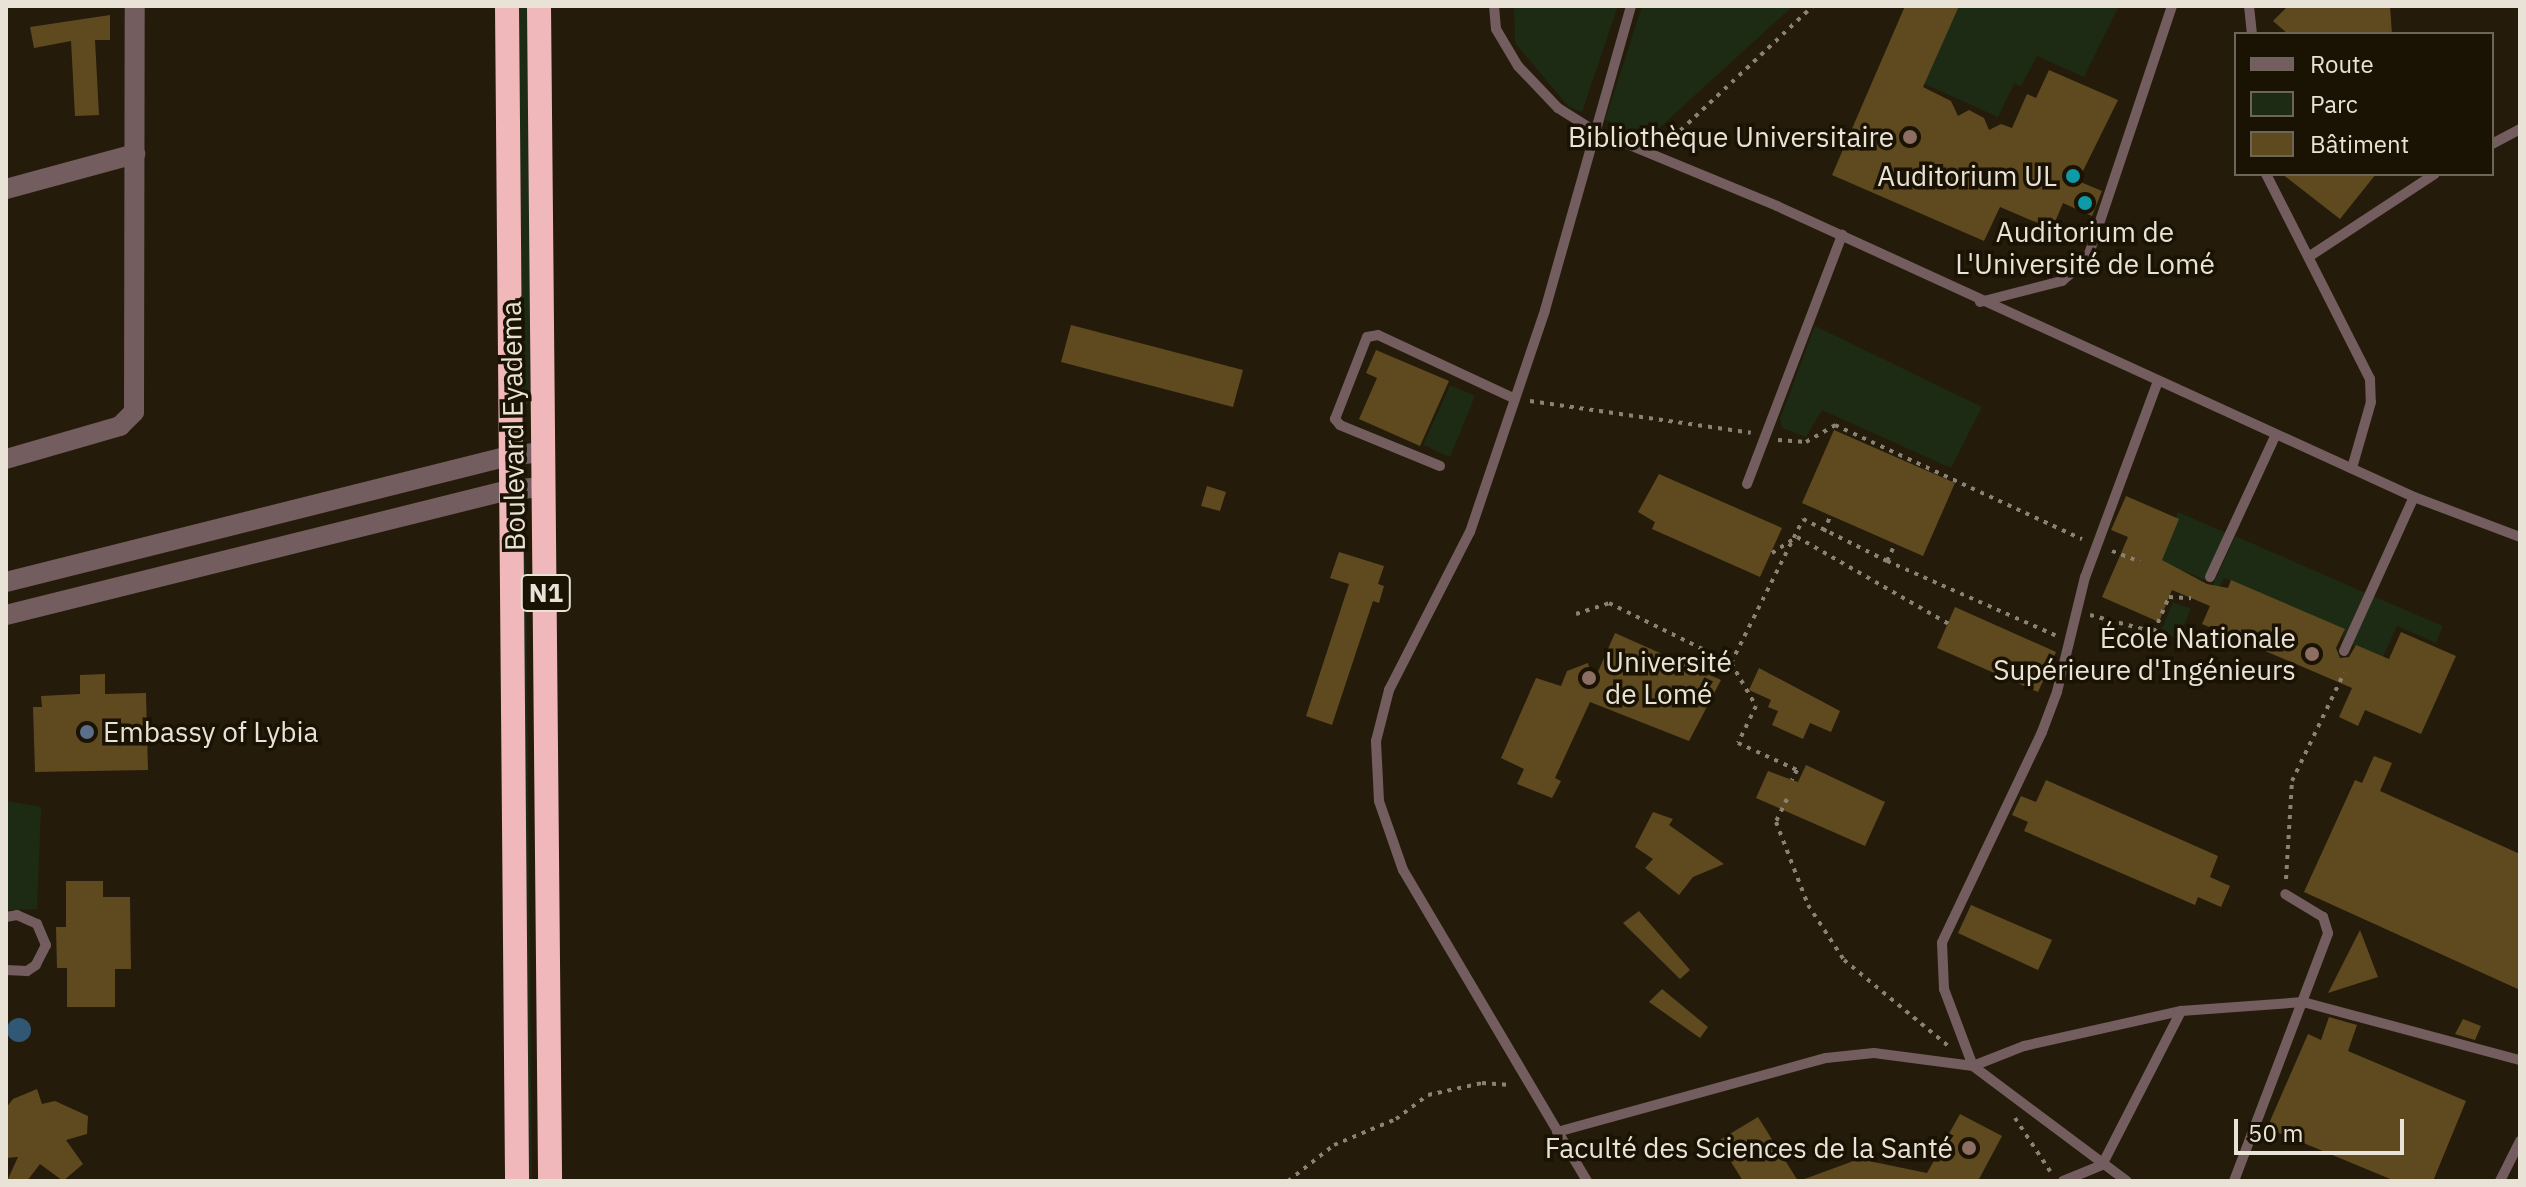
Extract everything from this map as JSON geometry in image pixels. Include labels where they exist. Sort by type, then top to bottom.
[{"type":"highway","name":"N1","points":[[507,6],[509,456]]},
{"type":"highway","name":"Boulevard Eyadema","points":[[539,6],[543,487],[550,734],[550,1181]]},
{"type":"highway","name":"Boulevard Eyadema","points":[[509,456],[517,734],[517,1181]]},
{"type":"street","points":[[6,459],[120,426],[134,412],[135,6]]},
{"type":"street","points":[[6,189],[135,154]]},
{"type":"street","points":[[6,582],[509,456],[543,452]]},
{"type":"street","points":[[6,615],[509,490],[543,487]]},
{"type":"lane","points":[[1494,6],[1496,29],[1518,66],[1558,108],[1593,130],[1842,235],[1980,302],[2414,497],[2520,537]]},
{"type":"lane","points":[[1587,1181],[1403,870],[1379,801],[1376,741],[1389,690],[1470,532],[1515,399],[1631,6]]},
{"type":"lane","points":[[1980,302],[2062,281],[2087,260],[2172,6]]},
{"type":"lane","points":[[2249,6],[2252,32]]},
{"type":"lane","points":[[2494,143],[2520,129]]},
{"type":"lane","points":[[2267,176],[2310,256],[2373,389],[2352,468]]},
{"type":"lane","points":[[2310,256],[2432,176]]},
{"type":"lane","points":[[1747,484],[1842,235]]},
{"type":"lane","points":[[1440,466],[1335,419],[1367,337],[1378,335],[1515,399]]},
{"type":"lane","points":[[2127,1181],[1973,1066],[1944,989],[1942,943],[2042,732],[2096,545],[2158,381]]},
{"type":"lane","points":[[2210,577],[2276,434]]},
{"type":"lane","points":[[2344,651],[2414,497]]},
{"type":"lane","points":[[2234,1181],[2303,1002],[2327,925],[2285,894]]},
{"type":"lane","points":[[6,917],[28,917],[37,924],[46,945],[36,965],[27,971],[6,970]]},
{"type":"lane","points":[[1557,1132],[1826,1058],[1874,1053],[1973,1066],[2024,1046],[2181,1011],[2303,1002],[2520,1060]]},
{"type":"lane","points":[[2060,1181],[2102,1165],[2181,1011]]},
{"type":"lane","points":[[2500,1181],[2520,1141]]},
{"type":"path","points":[[1656,154],[1813,6]]},
{"type":"path","points":[[1515,399],[1806,442],[1835,425],[2096,545],[2140,562]]},
{"type":"path","points":[[1824,532],[1830,516]]},
{"type":"path","points":[[1731,663],[1797,537],[1803,519],[1887,561],[2070,641]]},
{"type":"path","points":[[1772,553],[1797,537]]},
{"type":"path","points":[[1797,537],[1949,624]]},
{"type":"path","points":[[1887,561],[1895,544]]},
{"type":"path","points":[[2077,612],[2154,632],[2169,597],[2191,598]]},
{"type":"path","points":[[1576,614],[1609,603],[1731,663],[1756,706],[1738,743],[1797,770],[1792,780]]},
{"type":"path","points":[[2285,894],[2292,781],[2344,673]]},
{"type":"path","points":[[1787,799],[1776,822],[1808,905],[1844,960],[1973,1066]]},
{"type":"path","points":[[1288,1181],[1334,1145],[1396,1119],[1428,1095],[1482,1083],[1530,1087]]},
{"type":"path","points":[[2010,1110],[2060,1181]]},
{"type":"green space","points":[[516,6],[531,6],[532,17],[530,401],[524,408]]},
{"type":"green space","points":[[1514,6],[1618,6],[1582,112],[1568,106],[1515,43]]},
{"type":"green space","points":[[1642,6],[1793,6],[1647,139],[1605,120]]},
{"type":"green space","points":[[1951,6],[2119,6],[2084,77],[2037,56],[2021,86],[2014,84],[1998,117],[1918,81]]},
{"type":"green space","points":[[1815,326],[1982,407],[1951,468],[1822,410],[1806,437],[1782,428],[1780,419]]},
{"type":"green space","points":[[1450,385],[1475,396],[1450,457],[1423,445]]},
{"type":"green space","points":[[2178,512],[2226,533],[2205,580],[2182,570],[2177,581],[2153,571]]},
{"type":"green space","points":[[520,517],[526,568],[532,1181],[526,1181]]},
{"type":"green space","points":[[2235,536],[2366,593],[2340,653],[2344,631],[2224,578],[2215,596],[2209,594]]},
{"type":"green space","points":[[2373,596],[2443,626],[2436,643],[2397,626],[2378,668],[2378,657],[2352,645]]},
{"type":"green space","points":[[2173,602],[2191,609],[2178,639],[2161,631]]},
{"type":"green space","points":[[6,801],[41,807],[37,909],[6,910]]},
{"type":"water","points":[[19,1018],[28,1021],[31,1030],[28,1039],[19,1042],[10,1039],[7,1030],[10,1021]]},
{"type":"building","points":[[1905,6],[1959,6],[1923,87],[1951,101],[1958,116],[1969,110],[1984,118],[1989,130],[2001,124],[2012,128],[2027,94],[2036,98],[2049,70],[2118,100],[2078,181],[2102,191],[2092,216],[2063,203],[2052,229],[2000,207],[1984,241],[1832,175]]},
{"type":"building","points":[[2288,6],[2390,6],[2392,32],[2286,32],[2273,21]]},
{"type":"building","points":[[110,15],[110,40],[95,40],[99,115],[75,116],[71,41],[34,48],[30,27]]},
{"type":"building","points":[[2285,176],[2374,176],[2340,219]]},
{"type":"building","points":[[1071,325],[1243,370],[1233,407],[1061,362]]},
{"type":"building","points":[[1376,350],[1449,381],[1420,446],[1359,419],[1377,378],[1366,373]]},
{"type":"building","points":[[1834,430],[1955,483],[1923,556],[1802,503]]},
{"type":"building","points":[[1659,474],[1782,528],[1760,577],[1652,529],[1655,522],[1638,512]]},
{"type":"building","points":[[1207,486],[1226,492],[1220,511],[1201,506]]},
{"type":"building","points":[[2126,496],[2179,519],[2162,560],[2207,584],[2228,588],[2231,580],[2345,629],[2336,648],[2340,658],[2349,657],[2356,645],[2389,659],[2401,632],[2456,656],[2421,734],[2365,710],[2358,726],[2339,717],[2352,688],[2202,624],[2210,606],[2172,590],[2159,622],[2102,597],[2128,537],[2111,530]]},
{"type":"building","points":[[1339,552],[1384,566],[1378,584],[1384,586],[1379,603],[1373,601],[1332,725],[1306,716],[1349,584],[1330,578]]},
{"type":"building","points":[[1955,607],[2056,652],[2038,692],[1937,648]]},
{"type":"building","points":[[1615,633],[1721,680],[1689,741],[1590,702],[1555,778],[1561,781],[1552,798],[1517,784],[1524,769],[1501,758],[1536,678],[1561,686],[1567,671],[1588,663],[1593,683]]},
{"type":"building","points":[[1759,668],[1840,711],[1831,732],[1810,723],[1803,739],[1772,725],[1778,711],[1768,707],[1771,700],[1749,690]]},
{"type":"building","points":[[105,674],[105,694],[146,693],[148,770],[35,772],[33,707],[42,707],[41,696],[80,694],[80,675]]},
{"type":"building","points":[[2374,756],[2392,763],[2380,791],[2520,854],[2520,990],[2304,892],[2355,780],[2362,783]]},
{"type":"building","points":[[1806,765],[1885,802],[1865,846],[1756,798],[1768,771],[1798,782]]},
{"type":"building","points":[[2046,780],[2218,856],[2210,877],[2230,886],[2221,907],[2198,897],[2195,905],[2024,831],[2028,822],[2012,815],[2021,796],[2036,802]]},
{"type":"building","points":[[1653,812],[1673,819],[1669,825],[1724,864],[1693,877],[1679,895],[1645,868],[1653,859],[1635,847]]},
{"type":"building","points":[[66,881],[103,881],[103,897],[130,897],[131,969],[115,969],[115,1007],[67,1007],[67,968],[57,968],[56,927],[66,927]]},
{"type":"building","points":[[1971,905],[2052,940],[2038,970],[1958,933]]},
{"type":"building","points":[[1639,911],[1690,970],[1680,979],[1623,923]]},
{"type":"building","points":[[2360,930],[2378,977],[2328,993]]},
{"type":"building","points":[[1662,989],[1708,1027],[1700,1038],[1649,1002]]},
{"type":"building","points":[[2329,1017],[2357,1025],[2348,1051],[2466,1101],[2433,1181],[2395,1181],[2267,1128],[2308,1034],[2321,1040]]},
{"type":"building","points":[[2463,1019],[2481,1026],[2475,1040],[2455,1034]]},
{"type":"building","points":[[37,1089],[42,1104],[55,1101],[88,1116],[87,1134],[66,1140],[83,1164],[63,1181],[40,1164],[27,1181],[7,1181],[18,1157],[6,1158],[6,1108],[13,1099]]},
{"type":"building","name":"Faculté des Sciences de la Santé","points":[[1960,1114],[2002,1136],[1978,1181],[1799,1181],[1859,1159],[1927,1173]]},
{"type":"building","name":"Faculté des Sciences de la Santé","points":[[1758,1117],[1798,1181],[1743,1181],[1718,1141]]},
{"type":"place","name":"Bibliothèque Universitaire","points":[[1910,137]]},
{"type":"place","name":"Auditorium UL","points":[[2073,176]]},
{"type":"place","name":"Auditorium de L'Université de Lomé","points":[[2085,203]]},
{"type":"place","name":"École Nationale Supérieure d'Ingénieurs","points":[[2312,654]]},
{"type":"place","name":"Université de Lomé","points":[[1589,678]]},
{"type":"place","name":"Embassy of Lybia","points":[[87,732]]},
{"type":"place","name":"Faculté des Sciences de la Santé","points":[[1969,1148]]}]
